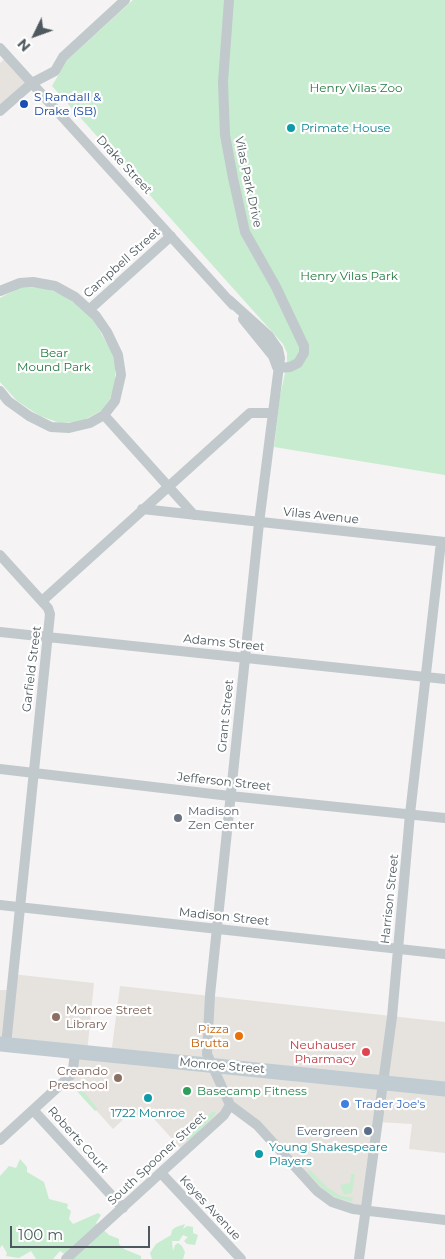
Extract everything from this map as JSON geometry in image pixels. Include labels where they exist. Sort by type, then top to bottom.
[{"type":"main road","name":"Monroe Street","points":[[3,1044],[445,1089]]},
{"type":"street","points":[[0,111],[32,83],[55,70],[63,57],[125,0]]},
{"type":"street","name":"Vilas Park Drive","points":[[229,0],[223,82],[225,135],[233,178],[245,232],[284,304],[304,346],[304,353],[298,363],[290,367],[278,368]]},
{"type":"street","name":"Drake Street","points":[[0,48],[229,300],[273,356],[278,368]]},
{"type":"street","name":"Campbell Street","points":[[90,309],[171,236]]},
{"type":"street","points":[[0,291],[20,283],[46,283],[65,291],[90,309],[107,332],[121,364],[118,392],[110,409],[104,415],[82,425],[61,428],[51,427],[20,411],[0,392]]},
{"type":"street","name":"Grant Street","points":[[212,1066],[206,1050],[216,929],[259,523],[278,368]]},
{"type":"street","points":[[0,554],[42,600],[250,413],[272,413]]},
{"type":"street","points":[[104,415],[194,515]]},
{"type":"street","name":"Vilas Avenue","points":[[142,509],[443,542]]},
{"type":"street","name":"Harrison Street","points":[[359,1259],[392,1017],[410,814],[443,542]]},
{"type":"street","name":"Garfield Street","points":[[3,1044],[49,638],[50,614],[42,600]]},
{"type":"street","name":"Adams Street","points":[[0,632],[445,679]]},
{"type":"street","name":"Jefferson Street","points":[[0,769],[230,796],[445,818]]},
{"type":"street","name":"Madison Street","points":[[0,905],[445,954]]},
{"type":"street","points":[[0,1140],[34,1111],[72,1074],[75,1052]]},
{"type":"street","points":[[212,1066],[230,1105],[257,1125],[326,1198],[344,1207],[445,1220]]},
{"type":"street","name":"South Spooner Street","points":[[66,1259],[224,1115],[230,1105]]},
{"type":"street","name":"Roberts Court","points":[[34,1111],[123,1208]]},
{"type":"street","name":"Keyes Avenue","points":[[161,1173],[241,1259]]},
{"type":"shaded area","points":[[8,56],[32,83],[0,111],[0,63]]},
{"type":"shaded area","points":[[12,974],[94,983],[87,1053],[111,1055],[120,986],[445,1022],[445,1153],[409,1149],[412,1124],[378,1122],[366,1210],[336,1204],[230,1105],[184,1152],[154,1119],[127,1116],[113,1129],[68,1079],[75,1052],[0,1044],[0,990],[10,990]]},
{"type":"green space","name":"Henry Vilas Park","points":[[133,0],[445,0],[445,475],[274,447],[280,396],[287,364],[287,353],[283,344],[52,86],[67,60]]},
{"type":"green space","name":"Bear Mound Park","points":[[42,287],[63,295],[82,308],[94,321],[112,352],[115,366],[115,384],[110,399],[102,410],[81,422],[60,423],[40,416],[17,401],[0,382],[0,298],[19,288]]},
{"type":"green space","points":[[78,1085],[98,1109],[95,1111],[74,1088]]},
{"type":"green space","points":[[213,1111],[216,1113],[214,1116],[190,1140],[185,1138]]},
{"type":"green space","points":[[20,1159],[27,1167],[27,1172],[44,1182],[49,1199],[68,1204],[67,1208],[71,1211],[69,1219],[73,1224],[98,1213],[101,1215],[96,1223],[109,1235],[119,1239],[119,1244],[124,1249],[141,1256],[141,1259],[71,1259],[60,1251],[53,1259],[36,1259],[31,1251],[19,1258],[6,1256],[7,1253],[2,1245],[0,1248],[0,1176],[9,1166],[16,1168]]},
{"type":"green space","points":[[310,1170],[328,1188],[341,1196],[353,1198],[352,1202],[337,1198],[325,1191],[307,1172]]},
{"type":"green space","points":[[351,1174],[355,1174],[352,1193],[344,1195],[340,1185],[350,1183]]},
{"type":"green space","points":[[185,1224],[183,1229],[187,1226],[193,1227],[193,1233],[198,1235],[195,1245],[187,1244],[184,1241],[188,1237],[183,1235],[179,1241],[172,1241],[173,1251],[178,1243],[182,1246],[185,1252],[183,1259],[152,1259],[150,1253],[156,1244],[171,1235],[172,1230],[176,1227]]},
{"type":"place","name":"S Randall & Drake (SB)","points":[[24,104]]},
{"type":"place","name":"Primate House","points":[[291,128]]},
{"type":"place","name":"Madison Zen Center","points":[[178,818]]},
{"type":"place","name":"Monroe Street Library","points":[[56,1017]]},
{"type":"place","name":"Pizza Brutta","points":[[239,1036]]},
{"type":"place","name":"Neuhauser Pharmacy","points":[[366,1052]]},
{"type":"place","name":"Creando Preschool","points":[[118,1078]]},
{"type":"place","name":"Basecamp Fitness","points":[[187,1091]]},
{"type":"place","name":"1722 Monroe","points":[[148,1098]]},
{"type":"place","name":"Trader Joe's","points":[[345,1104]]},
{"type":"place","name":"Evergreen","points":[[368,1131]]},
{"type":"place","name":"Young Shakespeare Players","points":[[259,1154]]},
{"type":"park label","name":"Henry Vilas Zoo","points":[[356,88]]}]
